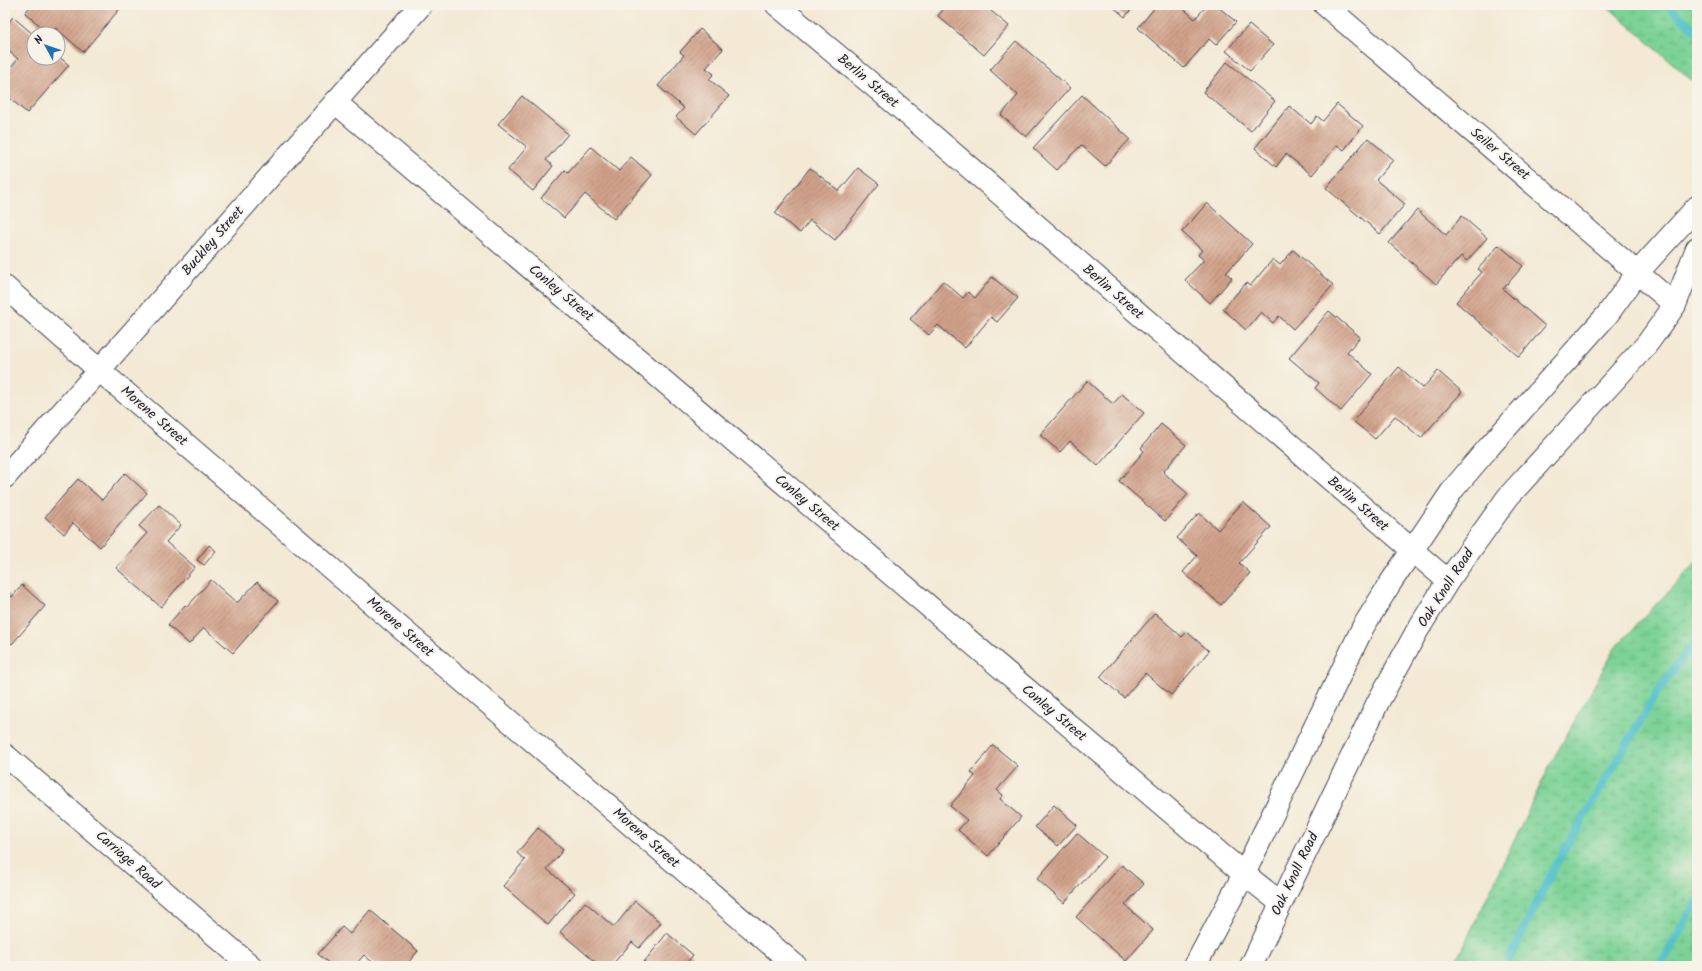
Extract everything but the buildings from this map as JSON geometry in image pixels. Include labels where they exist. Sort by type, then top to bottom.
[{"type":"street","name":"Buckley Street","points":[[5,477],[421,5]]},
{"type":"street","name":"Berlin Street","points":[[776,5],[910,116],[1448,581]]},
{"type":"street","name":"Seiler Street","points":[[1325,5],[1675,305]]},
{"type":"street","name":"Conley Street","points":[[335,102],[1244,874],[1281,903]]},
{"type":"street","points":[[1195,966],[1244,874],[1363,627],[1412,551],[1454,488],[1607,315],[1638,272],[1697,207]]},
{"type":"street","name":"Oak Knoll Road","points":[[1251,966],[1378,702],[1417,631],[1448,581],[1508,498],[1647,344],[1675,305],[1697,248]]},
{"type":"street","name":"Morene Street","points":[[5,287],[99,370],[796,966]]},
{"type":"street","name":"Carriage Road","points":[[5,755],[251,966]]},
{"type":"green space","points":[[1606,5],[1697,5],[1697,85]]},
{"type":"green space","points":[[1697,561],[1697,966],[1454,966],[1550,765],[1615,648]]},
{"type":"waterway","points":[[1667,5],[1697,32]]},
{"type":"waterway","points":[[1506,966],[1556,864],[1658,691],[1697,639]]},
{"type":"waterway","points":[[1660,966],[1697,901]]}]
